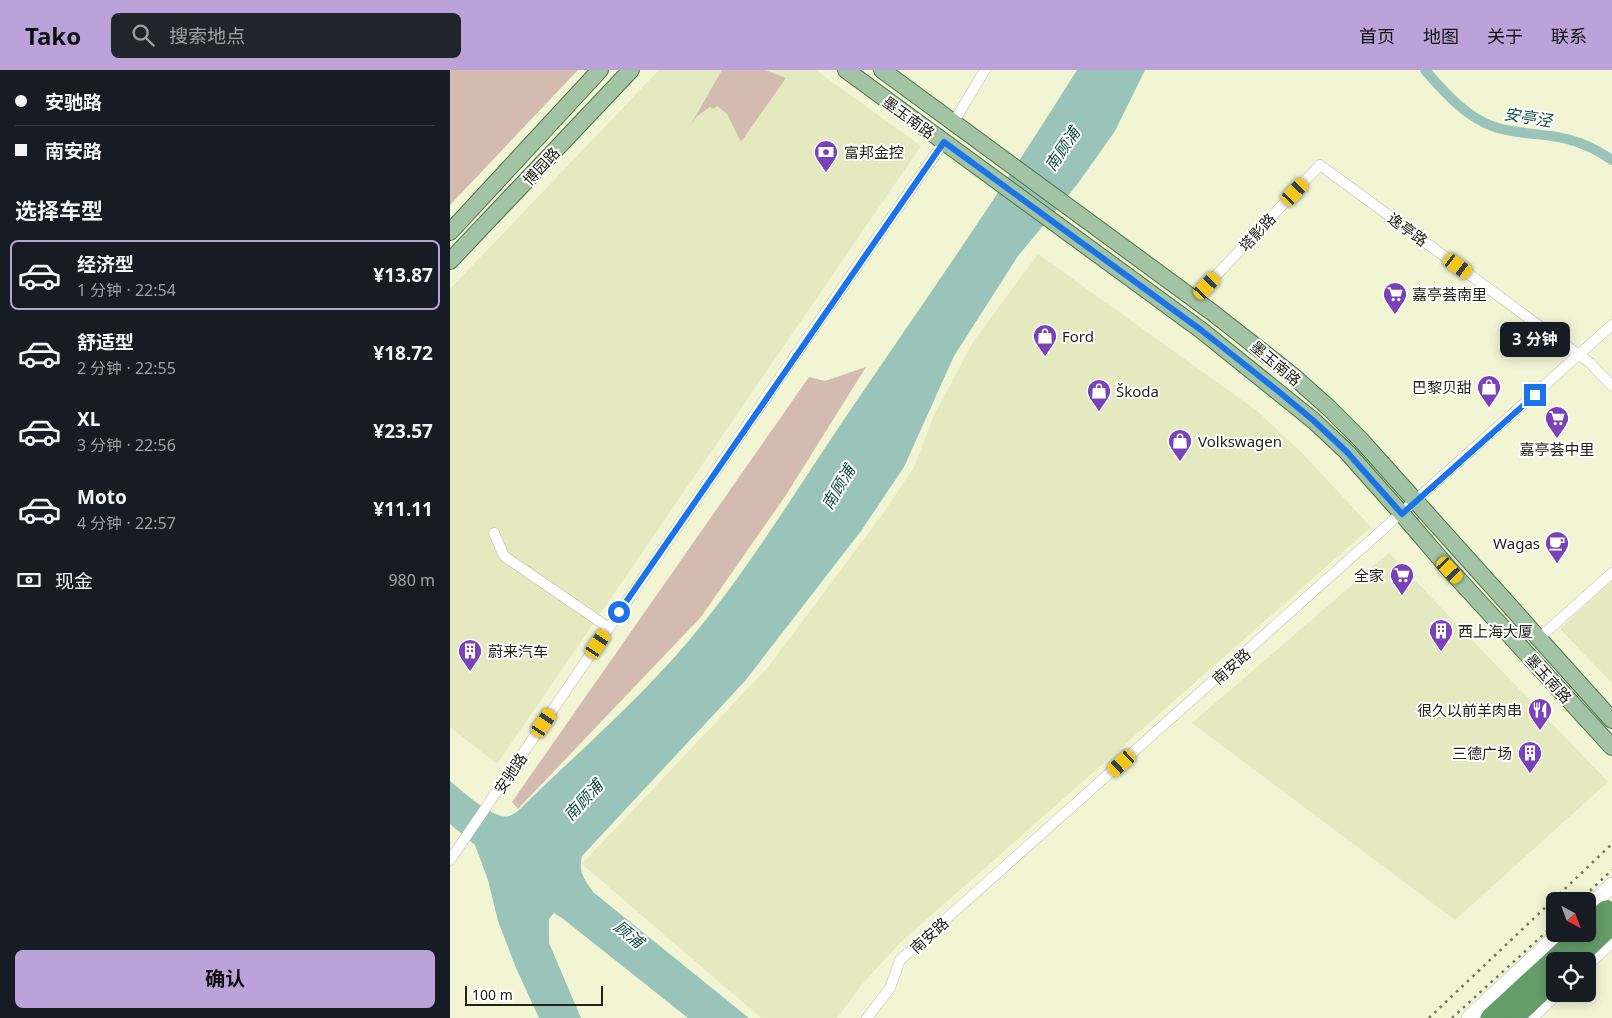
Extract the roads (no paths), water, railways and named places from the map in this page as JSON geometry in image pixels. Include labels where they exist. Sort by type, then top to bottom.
[{"type":"highway","points":[[1579,952],[1602,914]]},
{"type":"highway","points":[[1490,1018],[1572,942]]},
{"type":"highway","points":[[1514,1018],[1546,988]]},
{"type":"main road","name":"博园路","points":[[450,232],[600,70]]},
{"type":"main road","name":"博园路","points":[[450,262],[631,70]]},
{"type":"main road","name":"墨玉南路","points":[[846,70],[1201,330],[1314,421],[1347,452],[1450,570],[1612,747]]},
{"type":"main road","name":"墨玉南路","points":[[882,70],[1194,299],[1252,343],[1329,408],[1360,438],[1612,720]]},
{"type":"main road","points":[[1602,914],[1612,885]]},
{"type":"main road","points":[[1596,954],[1612,939]]},
{"type":"main road","points":[[1469,1018],[1550,942]]},
{"type":"main road","points":[[1529,1018],[1546,1002]]},
{"type":"street","points":[[953,123],[985,70]]},
{"type":"street","name":"安驰路","points":[[450,860],[944,142]]},
{"type":"street","name":"塔影路","points":[[1194,299],[1320,165]]},
{"type":"street","name":"逸亭路","points":[[1320,165],[1580,355],[1612,386]]},
{"type":"street","name":"南安路","points":[[867,1018],[890,988],[900,960],[1612,325]]},
{"type":"street","points":[[494,532],[504,556],[609,628]]},
{"type":"street","points":[[1538,639],[1612,573]]},
{"type":"water","points":[[1077,70],[1145,70],[1115,131],[1076,186],[1018,256],[954,356],[904,467],[861,531],[745,681],[582,856],[581,871],[593,892],[749,1018],[688,1018],[554,913],[549,919],[549,943],[581,1018],[539,1018],[516,968],[498,921],[488,880],[475,845],[450,824],[450,781],[478,804],[495,814],[509,816],[514,814],[628,706],[667,666],[729,590],[769,533],[993,201]]},
{"type":"waterway","name":"安亭泾","points":[[1425,70],[1466,111],[1485,123],[1513,131],[1573,141],[1602,153],[1612,160]]},
{"type":"railway","points":[[1429,1018],[1612,844]]},
{"type":"railway","points":[[1589,892],[1612,870]]},
{"type":"railway","points":[[1452,1018],[1546,932]]},
{"type":"place","name":"富邦金控","points":[[826,173]]},
{"type":"place","name":"嘉亭荟南里","points":[[1395,315]]},
{"type":"place","name":"Ford","points":[[1045,357]]},
{"type":"place","name":"巴黎贝甜","points":[[1489,408]]},
{"type":"place","name":"Škoda","points":[[1099,412]]},
{"type":"place","name":"嘉亭荟中里","points":[[1557,439]]},
{"type":"place","name":"Volkswagen","points":[[1180,462]]},
{"type":"place","name":"Wagas","points":[[1557,564]]},
{"type":"place","name":"全家","points":[[1402,596]]},
{"type":"place","name":"西上海大厦","points":[[1441,652]]},
{"type":"place","name":"蔚来汽车","points":[[470,672]]},
{"type":"place","name":"很久以前羊肉串","points":[[1540,731]]},
{"type":"place","name":"三德广场","points":[[1530,774]]},
{"type":"water label","name":"南顾浦","points":[[1062,149]]},
{"type":"water label","name":"南顾浦","points":[[838,487]]},
{"type":"water label","name":"南顾浦","points":[[583,800]]},
{"type":"water label","name":"顾浦","points":[[629,934]]}]
